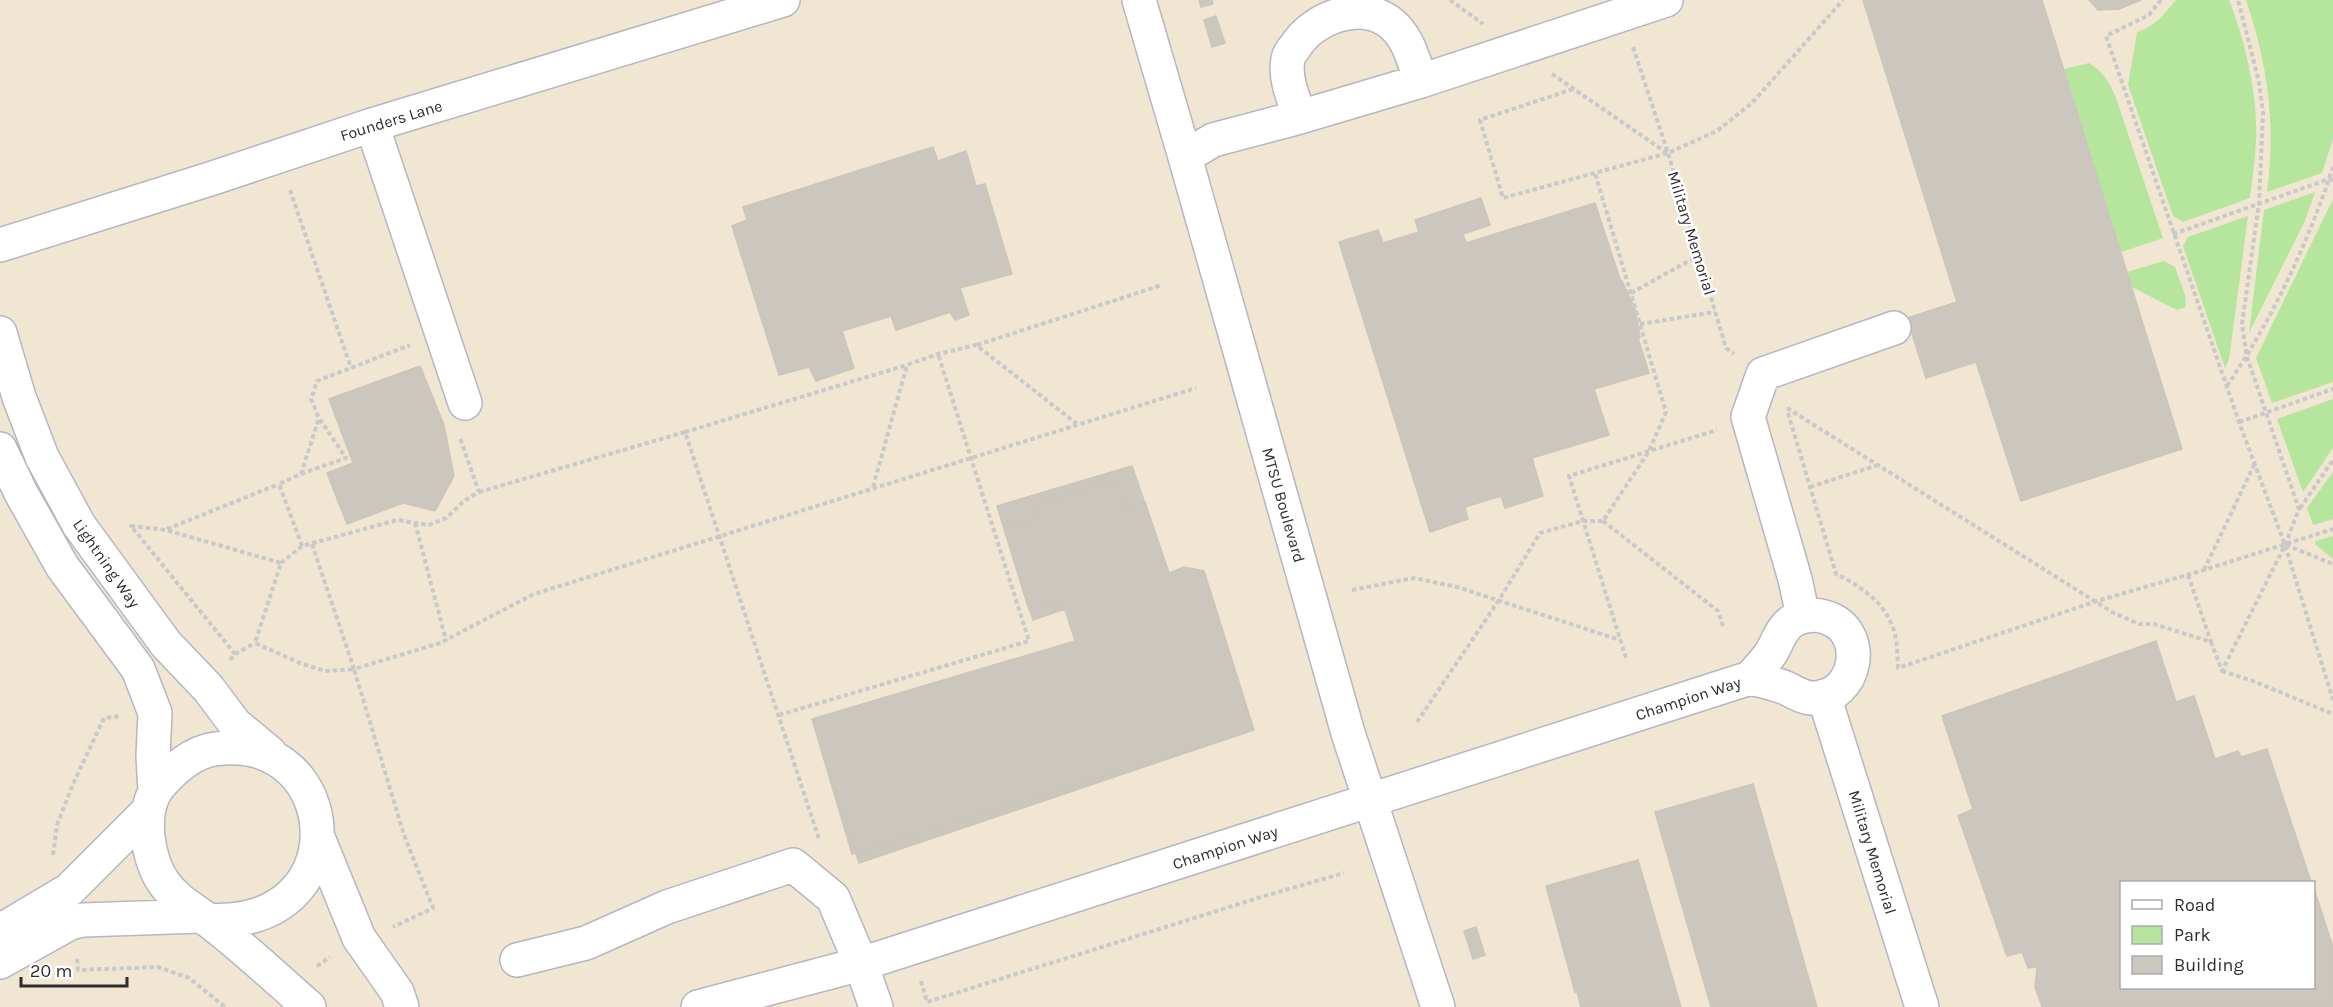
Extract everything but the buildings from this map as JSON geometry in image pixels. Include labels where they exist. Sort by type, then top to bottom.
[{"type":"street","name":"Founders Lane","points":[[0,245],[372,125],[783,0]]},
{"type":"street","name":"MTSU Boulevard","points":[[1139,0],[1348,733],[1438,1007]]},
{"type":"street","points":[[1185,157],[1213,140],[1421,81],[1666,0]]},
{"type":"street","points":[[1300,117],[1287,76],[1288,57],[1311,27],[1335,15],[1360,12],[1386,20],[1404,36],[1421,81]]},
{"type":"street","points":[[372,125],[462,418]]},
{"type":"street","points":[[1803,616],[1795,579],[1734,423],[1763,374],[1894,328]]},
{"type":"street","name":"Lightning Way","points":[[0,333],[19,397],[42,457],[79,525],[166,644],[208,688],[235,724],[273,756]]},
{"type":"street","points":[[0,449],[21,493],[62,566],[138,669],[155,713],[149,853],[163,882],[180,902],[204,918],[309,1007]]},
{"type":"street","points":[[1817,615],[1831,619],[1843,628],[1851,639],[1854,653],[1853,667],[1847,680],[1837,690],[1824,696],[1811,698],[1798,695],[1772,683],[1750,678],[1770,655],[1782,630],[1803,616],[1817,615]]},
{"type":"street","name":"Champion Way","points":[[698,1007],[910,949],[1750,678]]},
{"type":"street","name":"Military Memorial","points":[[1824,696],[1922,1007]]},
{"type":"street","points":[[0,931],[69,890],[151,801],[177,766],[212,749],[234,747],[259,750],[273,756],[301,782],[316,810],[319,840],[359,938],[397,992],[402,1007]]},
{"type":"street","points":[[0,962],[70,923],[83,920],[204,918],[230,922],[255,917],[288,900],[313,866],[319,840]]},
{"type":"street","points":[[517,960],[586,943],[668,907],[794,865],[833,898],[861,964],[876,1007]]},
{"type":"path","points":[[1450,0],[1488,28]]},
{"type":"path","points":[[1573,89],[1480,120],[1503,198],[1668,153],[1718,131],[1752,103],[1843,0]]},
{"type":"path","points":[[2161,0],[2149,15],[2106,36],[2239,422],[2285,545],[2333,700]]},
{"type":"path","points":[[2238,0],[2259,81],[2264,113],[2259,203],[2242,324],[2247,357],[2299,509]]},
{"type":"path","points":[[1632,42],[1668,153]]},
{"type":"path","name":"Military Memorial","points":[[1547,71],[1668,153],[1726,348],[1735,355]]},
{"type":"path","points":[[2227,386],[2247,357],[2305,240],[2331,180],[2333,167]]},
{"type":"path","points":[[1595,173],[1666,412],[1649,451],[1603,521]]},
{"type":"path","points":[[2173,234],[2331,180]]},
{"type":"path","points":[[289,187],[351,368]]},
{"type":"path","points":[[1631,293],[1698,255]]},
{"type":"path","points":[[281,564],[302,546],[397,520],[429,525],[446,518],[464,501],[479,492],[685,432],[938,354],[976,345],[1162,285]]},
{"type":"path","points":[[1640,324],[1715,312]]},
{"type":"path","points":[[166,530],[301,474],[346,458],[319,418],[311,399],[317,381],[416,343]]},
{"type":"path","points":[[976,345],[1077,424]]},
{"type":"path","points":[[779,715],[1029,640],[938,354]]},
{"type":"path","points":[[873,488],[907,365]]},
{"type":"path","points":[[312,544],[354,669],[446,640],[534,594],[1196,388]]},
{"type":"path","points":[[2239,422],[2333,389]]},
{"type":"path","points":[[1784,400],[1836,574],[1862,587],[1882,607],[1895,635],[1898,668],[2097,601],[2333,529]]},
{"type":"path","points":[[1786,407],[2126,619],[2139,624],[2154,624],[2211,642]]},
{"type":"path","points":[[301,474],[319,418]]},
{"type":"path","points":[[462,418],[479,492]]},
{"type":"path","points":[[1626,658],[1569,476],[1734,423]]},
{"type":"path","points":[[685,432],[820,843]]},
{"type":"path","points":[[2222,671],[2285,545],[2299,509],[2333,460]]},
{"type":"path","points":[[2204,570],[2255,463]]},
{"type":"path","points":[[1810,487],[1878,465]]},
{"type":"path","points":[[279,484],[302,546]]},
{"type":"path","points":[[1417,722],[1499,600],[1540,533],[1583,521],[1603,521],[1718,611],[1724,629]]},
{"type":"path","points":[[415,523],[446,640]]},
{"type":"path","points":[[2285,545],[2333,564]]},
{"type":"path","points":[[2188,575],[2222,671]]},
{"type":"path","points":[[1352,590],[1414,578],[1457,587],[1621,640]]},
{"type":"path","points":[[235,654],[255,643]]},
{"type":"path","points":[[2222,671],[2253,681],[2333,714]]},
{"type":"path","points":[[910,949],[927,1002],[1260,897],[1344,873]]},
{"type":"shaded area","points":[[0,0],[2333,0],[2333,1007],[0,1007]]},
{"type":"green space","points":[[2176,0],[2229,0],[2250,70],[2256,124],[2256,149],[2250,198],[2183,222],[2173,216],[2128,85],[2137,32],[2154,23]]},
{"type":"green space","points":[[2246,0],[2333,0],[2333,139],[2322,173],[2267,192],[2271,142],[2268,95],[2260,48]]},
{"type":"green space","points":[[2089,63],[2109,82],[2114,93],[2163,238],[2121,252],[2064,69]]},
{"type":"green space","points":[[2315,192],[2305,221],[2249,333],[2264,210]]},
{"type":"green space","points":[[2333,199],[2333,382],[2272,403],[2256,358]]},
{"type":"green space","points":[[2248,216],[2229,360],[2225,368],[2183,246],[2188,237]]},
{"type":"green space","points":[[2164,261],[2175,267],[2185,295],[2186,307],[2177,310],[2132,287],[2127,272]]},
{"type":"green space","points":[[2333,399],[2333,448],[2303,492],[2277,419]]},
{"type":"green space","points":[[2333,472],[2333,519],[2313,525],[2307,508]]},
{"type":"green space","points":[[2333,536],[2333,559],[2315,544],[2316,541]]}]
